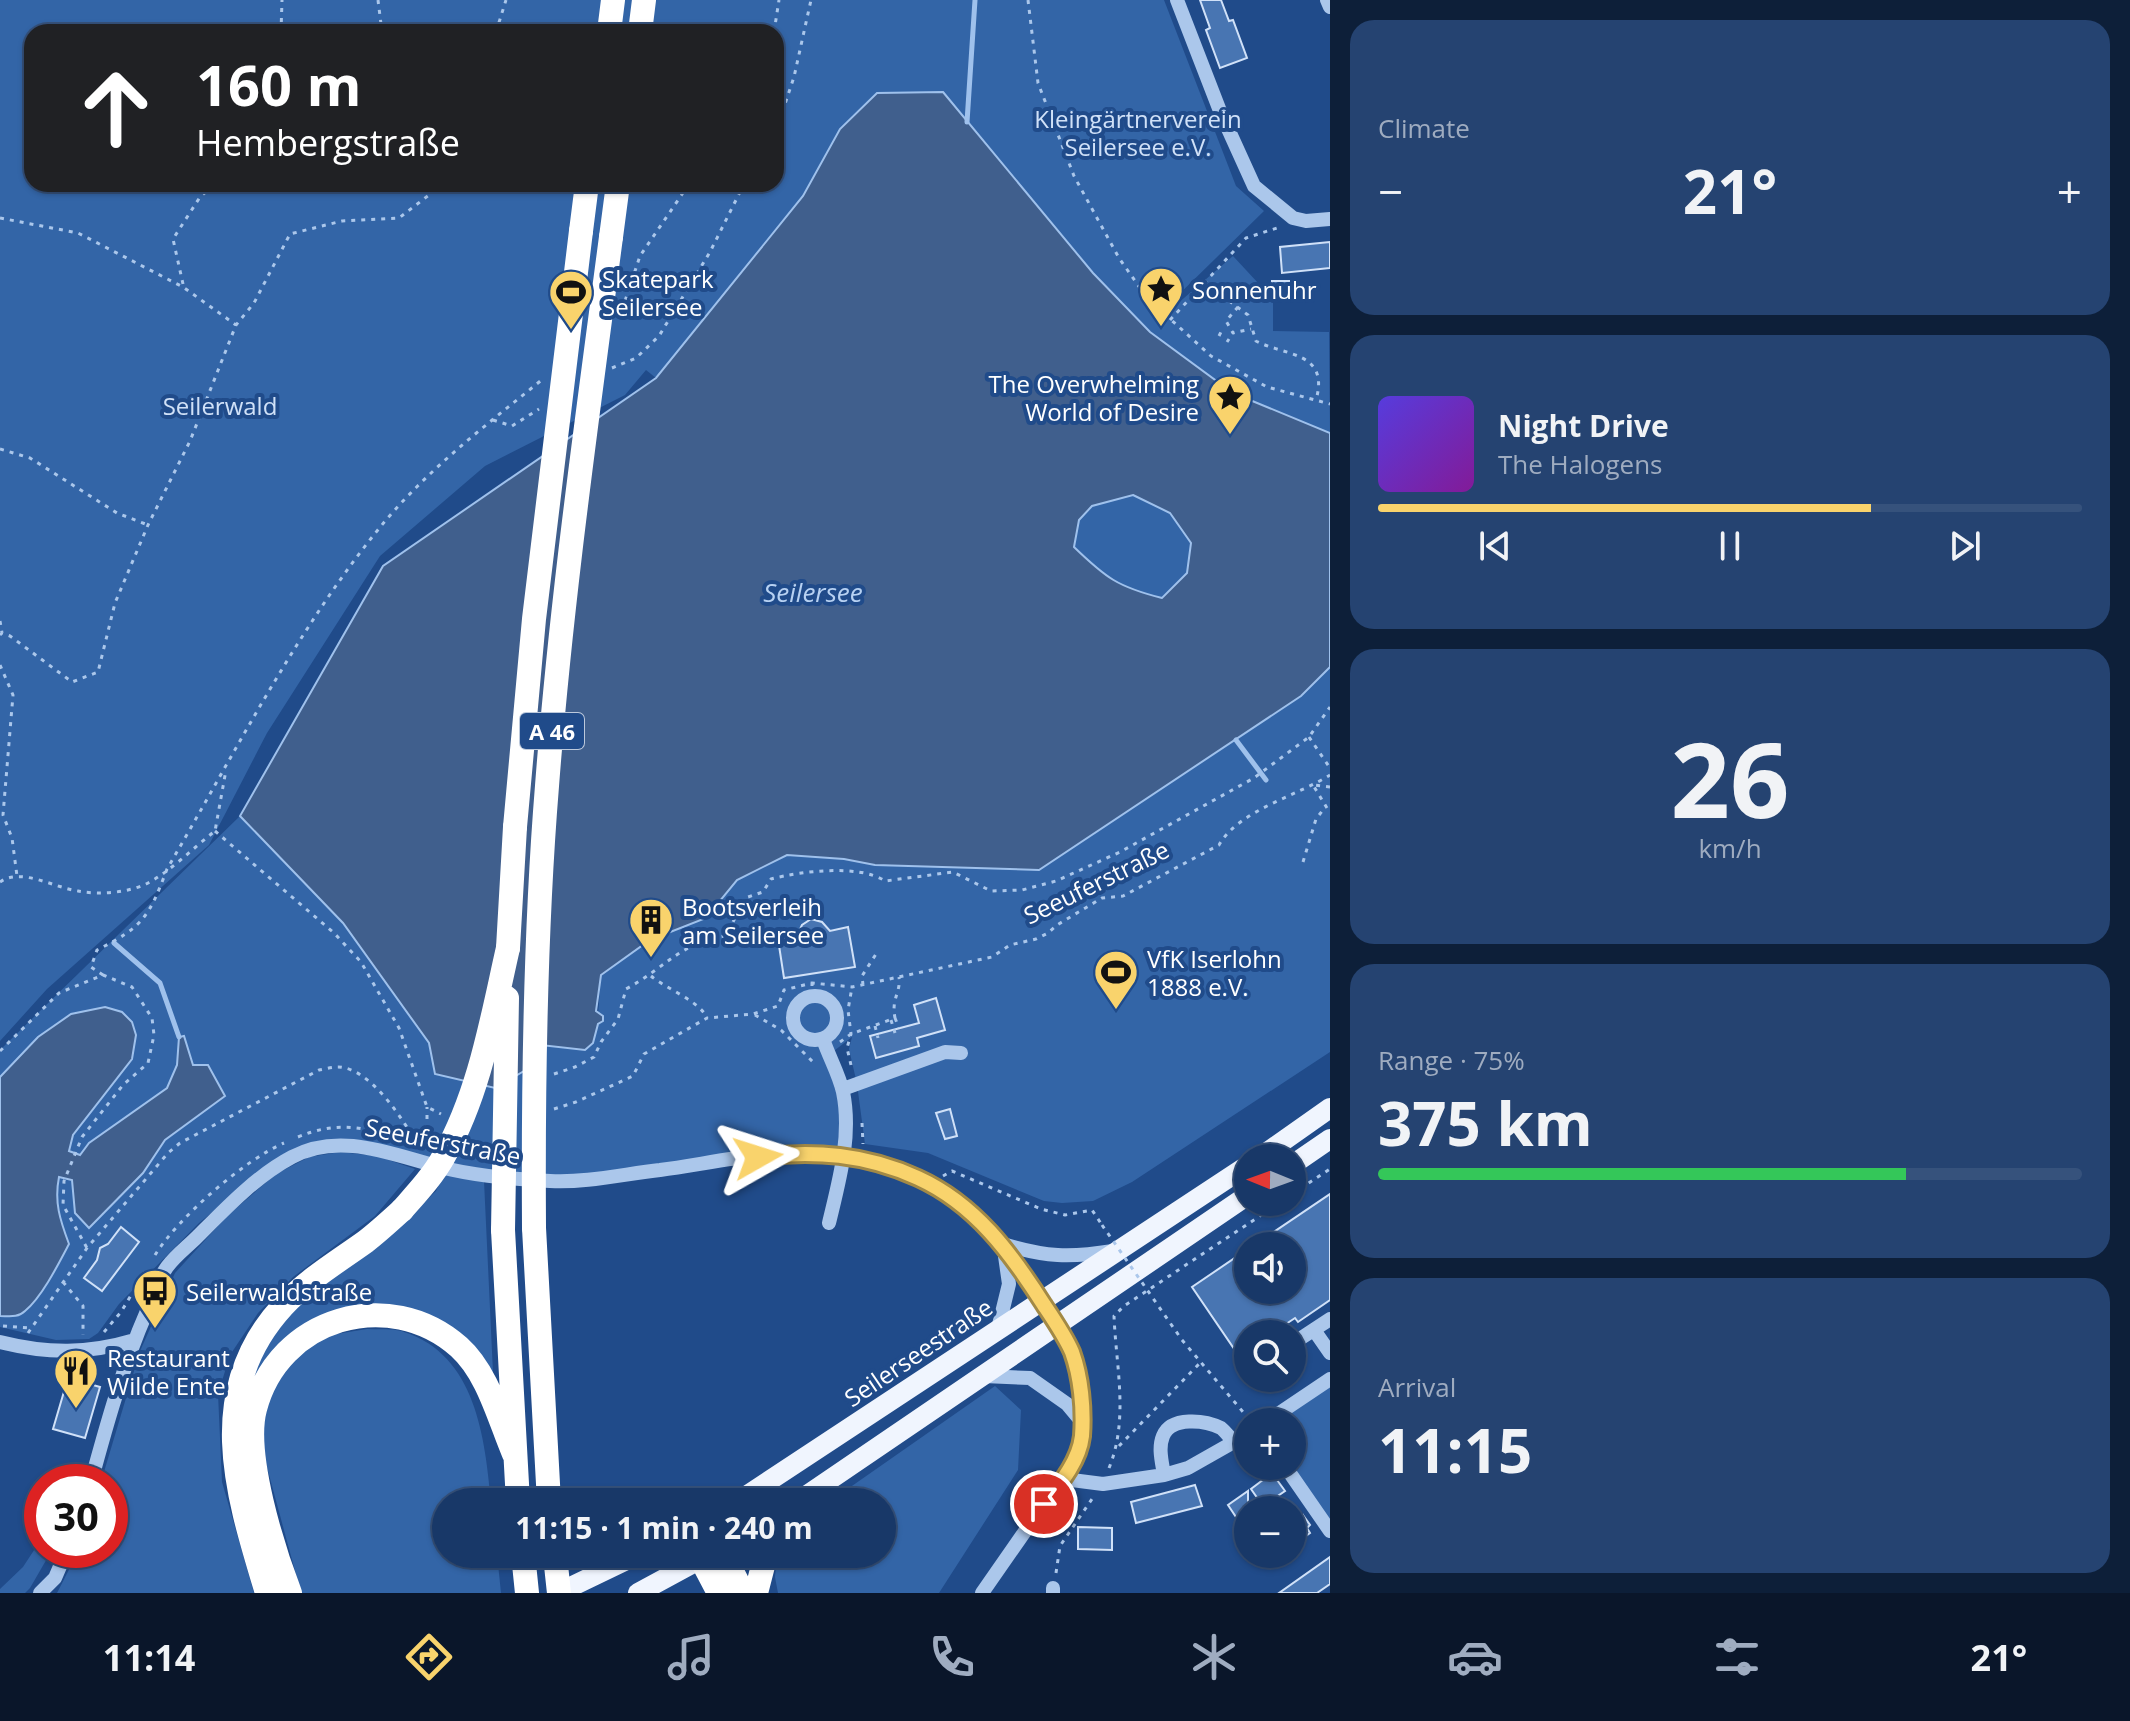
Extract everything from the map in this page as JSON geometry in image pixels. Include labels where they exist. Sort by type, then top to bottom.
[{"type":"highway","points":[[610,24],[613,0]]},
{"type":"highway","points":[[641,24],[644,0]]},
{"type":"highway","name":"A 46","points":[[517,1488],[503,1230],[508,948],[515,827],[534,619],[586,192]]},
{"type":"highway","name":"A 46","points":[[548,1488],[534,1228],[535,1014],[547,787],[582,456],[617,192]]},
{"type":"highway","points":[[267,1593],[236,1480],[234,1404],[245,1366],[261,1333],[284,1305],[402,1210],[443,1157],[467,1108],[484,1053],[508,948]]},
{"type":"highway","points":[[290,1593],[281,1570],[257,1476],[251,1440],[254,1411],[272,1370],[288,1349],[310,1332],[337,1320],[368,1314],[404,1318],[436,1330],[460,1348],[481,1374],[514,1454]]},
{"type":"highway","points":[[524,1568],[526,1588]]},
{"type":"highway","points":[[556,1568],[559,1593]]},
{"type":"highway","points":[[712,1568],[719,1593]]},
{"type":"highway","points":[[721,1568],[743,1593]]},
{"type":"highway","points":[[756,1593],[762,1568]]},
{"type":"main road","points":[[1279,1144],[1330,1108]]},
{"type":"main road","points":[[1306,1155],[1330,1139]]},
{"type":"main road","name":"Seilerseestraße","points":[[758,1488],[1234,1174]]},
{"type":"main road","points":[[820,1488],[1234,1205]]},
{"type":"main road","points":[[559,1593],[610,1568]]},
{"type":"main road","points":[[638,1593],[685,1568]]},
{"type":"street","points":[[1177,0],[1220,111],[1254,186],[1285,215],[1306,221],[1330,219]]},
{"type":"street","points":[[1327,0],[1330,7]]},
{"type":"street","points":[[825,1045],[835,1027],[837,1014],[828,1000],[812,990],[795,1009],[794,1026],[804,1038],[825,1045],[849,1086],[844,1155],[829,1223]]},
{"type":"street","points":[[849,1086],[945,1052],[961,1053]]},
{"type":"street","name":"Seeuferstraße","points":[[96,1464],[112,1402],[166,1268],[262,1177],[309,1149],[345,1146],[382,1149],[466,1173],[495,1178],[556,1181],[787,1153],[844,1155],[897,1169],[929,1184],[968,1209],[1003,1244],[1042,1302],[1071,1351],[1080,1379],[1082,1439],[1064,1479],[982,1593]]},
{"type":"street","points":[[998,1329],[1009,1284],[1003,1244],[1033,1253],[1071,1258],[1122,1250]]},
{"type":"street","points":[[1306,1335],[1330,1319]]},
{"type":"street","points":[[1314,1330],[1330,1353]]},
{"type":"street","points":[[0,1342],[24,1349],[84,1352],[135,1340]]},
{"type":"street","points":[[984,1376],[1030,1378],[1067,1404],[1082,1422]]},
{"type":"street","points":[[1287,1408],[1330,1379]]},
{"type":"street","points":[[1064,1479],[1103,1484],[1164,1475],[1188,1468],[1234,1442],[1221,1429],[1194,1422],[1176,1423],[1164,1432],[1161,1443],[1164,1475]]},
{"type":"street","points":[[1295,1480],[1330,1531]]},
{"type":"street","points":[[40,1593],[55,1578],[59,1568]]},
{"type":"path","points":[[281,24],[282,0]]},
{"type":"path","points":[[378,0],[381,24]]},
{"type":"path","points":[[498,24],[506,0]]},
{"type":"path","points":[[775,24],[779,0]]},
{"type":"path","points":[[784,107],[811,0]]},
{"type":"path","points":[[1028,0],[1038,83],[1074,176],[1119,258],[1147,298],[1211,356],[1267,387],[1330,404]]},
{"type":"path","points":[[183,287],[173,239],[206,192]]},
{"type":"path","points":[[0,621],[1,634],[72,682],[98,672],[115,603],[148,525],[190,441],[236,325],[254,303],[290,234],[342,221],[399,218],[431,192]]},
{"type":"path","points":[[614,317],[625,307],[640,256],[684,192]]},
{"type":"path","points":[[608,370],[636,358],[659,336],[710,252],[740,192]]},
{"type":"path","points":[[1170,320],[1246,238],[1277,228],[1285,215]]},
{"type":"path","points":[[0,218],[78,233],[183,287],[236,325]]},
{"type":"path","points":[[1205,283],[1248,315],[1254,338],[1259,343],[1296,353],[1308,361],[1318,381],[1316,401]]},
{"type":"path","points":[[1238,307],[1226,321],[1230,331],[1251,329]]},
{"type":"path","points":[[87,1248],[63,1205],[64,1181],[82,1137],[123,1085],[148,1063],[154,1035],[152,1018],[132,987],[91,967],[97,950],[127,935],[153,908],[167,869],[320,606],[387,519],[446,457],[548,374]]},
{"type":"path","points":[[493,419],[512,426],[549,402]]},
{"type":"path","points":[[0,449],[30,458],[117,513],[148,525]]},
{"type":"path","points":[[0,665],[13,695],[3,815],[12,838],[17,876]]},
{"type":"path","points":[[707,1018],[699,1007],[650,975],[690,945],[726,936],[745,898],[763,892],[771,879],[805,871],[828,870],[872,872],[885,881],[953,872],[991,891],[1022,890],[1056,881],[1120,852],[1254,778],[1309,737],[1330,707]]},
{"type":"path","points":[[1309,737],[1330,768]]},
{"type":"path","points":[[0,882],[17,876],[79,892],[123,890],[145,884],[215,831],[227,767]]},
{"type":"path","name":"Seeuferstraße","points":[[812,990],[863,985],[992,957],[1010,945],[1036,939],[1102,898],[1123,896],[1219,845],[1228,831],[1330,775]]},
{"type":"path","points":[[1313,785],[1330,787]]},
{"type":"path","points":[[1313,785],[1330,813]]},
{"type":"path","points":[[1303,862],[1316,819],[1326,806]]},
{"type":"path","points":[[0,1326],[31,1328],[87,1248],[180,1143],[319,1070],[340,1067],[387,1097],[420,1148],[427,1126],[427,1107],[399,1028],[361,962],[334,933],[215,831]]},
{"type":"path","points":[[863,985],[862,976],[876,954]]},
{"type":"path","points":[[0,1051],[59,993],[103,975]]},
{"type":"path","points":[[895,1033],[892,1004],[899,977]]},
{"type":"path","points":[[849,1086],[847,1048],[851,1034],[848,1010],[852,987]]},
{"type":"path","points":[[548,1111],[633,1076],[644,1054],[707,1018],[753,1014],[778,1006],[784,990],[812,990]]},
{"type":"path","points":[[753,1014],[781,1030],[820,1071]]},
{"type":"path","points":[[825,1045],[893,1019]]},
{"type":"path","points":[[893,1019],[899,1028]]},
{"type":"path","points":[[875,1025],[878,1038]]},
{"type":"path","points":[[427,1107],[449,1117]]},
{"type":"path","points":[[1306,1185],[1330,1169]]},
{"type":"path","points":[[929,1184],[952,1171],[1041,1209],[1065,1215],[1092,1210],[1182,1340],[1239,1408]]},
{"type":"path","points":[[1053,1591],[1060,1546],[1103,1484],[1117,1448],[1121,1414],[1114,1316],[1124,1306],[1260,1216]]},
{"type":"path","points":[[63,1282],[83,1306],[84,1352]]},
{"type":"path","points":[[1117,1448],[1200,1363]]},
{"type":"green space","name":"Seilerwald","points":[[0,0],[1164,0],[1236,186],[1264,211],[1167,306],[1170,310],[1233,256],[1273,299],[1273,331],[1329,332],[1330,433],[1233,393],[1150,332],[1093,273],[943,92],[840,129],[803,196],[656,378],[646,370],[625,395],[485,466],[380,556],[267,733],[209,845],[47,989],[0,1041]]},
{"type":"green space","points":[[1133,495],[1170,513],[1191,543],[1188,573],[1162,598],[1114,580],[1074,546],[1079,520],[1092,506]]},
{"type":"green space","points":[[1330,667],[1330,1052],[1132,1182],[1093,1201],[1044,1201],[928,1153],[865,1144],[849,1049],[852,1037],[826,1057],[839,1087],[842,1152],[595,1177],[498,1175],[346,1142],[274,1162],[199,1223],[119,1304],[98,1333],[89,1339],[56,1340],[0,1327],[0,1050],[240,816],[343,923],[429,1043],[435,1074],[541,1045],[585,1050],[596,1026],[601,975],[650,940],[706,918],[737,880],[787,855],[875,865],[1039,870],[1301,696]]},
{"type":"green space","points":[[340,1152],[377,1156],[415,1169],[375,1216],[293,1277],[258,1313],[230,1355],[218,1394],[222,1482],[254,1593],[57,1593],[70,1568],[128,1568],[128,1464],[106,1464],[140,1351],[175,1273],[227,1216],[276,1174],[309,1157]]},
{"type":"green space","points":[[444,1173],[484,1181],[494,1394],[470,1349],[347,1312],[249,1394],[252,1363],[302,1298],[407,1219],[436,1191]]},
{"type":"green space","points":[[367,1329],[400,1331],[428,1343],[447,1359],[462,1379],[480,1426],[489,1488],[432,1488],[432,1568],[498,1568],[501,1593],[301,1593],[261,1445],[266,1408],[278,1376],[298,1354],[330,1335]]},
{"type":"green space","points":[[1330,1383],[1330,1527],[1301,1480],[1306,1480],[1306,1408],[1293,1408]]},
{"type":"green space","points":[[995,1386],[1021,1410],[1018,1470],[939,1593],[778,1593],[776,1568],[896,1568],[896,1488],[849,1488]]},
{"type":"green space","points":[[23,1567],[42,1568],[30,1588],[25,1593],[0,1593],[0,1589]]},
{"type":"water","name":"Seilersee","points":[[943,92],[1093,273],[1150,332],[1233,393],[1330,433],[1330,667],[1301,696],[1039,870],[875,865],[844,859],[787,855],[737,880],[706,918],[650,940],[601,975],[596,1011],[603,1016],[603,1021],[598,1024],[593,1043],[585,1050],[541,1045],[524,1071],[495,1088],[435,1074],[429,1043],[343,923],[240,816],[383,566],[656,378],[803,196],[840,129],[877,93]],"holes":[[[1133,495],[1170,513],[1191,543],[1187,573],[1162,598],[1114,580],[1074,547],[1079,520],[1092,506]]]},
{"type":"water","points":[[105,1007],[122,1012],[132,1022],[136,1035],[132,1059],[73,1135],[69,1151],[80,1155],[89,1143],[167,1088],[177,1065],[179,1037],[184,1036],[193,1065],[208,1065],[225,1096],[165,1140],[143,1173],[89,1228],[75,1213],[72,1180],[59,1177],[59,1211],[69,1244],[31,1305],[19,1315],[0,1316],[0,1077],[38,1037],[71,1014]]},
{"type":"building","points":[[1200,0],[1221,0],[1229,21],[1233,20],[1247,58],[1220,68],[1206,30],[1210,28]]},
{"type":"building","points":[[1330,242],[1330,268],[1282,273],[1280,247]]},
{"type":"building","points":[[1272,281],[1289,281],[1288,298],[1272,297]]},
{"type":"building","points":[[811,919],[822,922],[830,931],[848,927],[855,967],[784,978],[778,939],[797,936],[802,925]]},
{"type":"building","points":[[936,998],[945,1030],[917,1038],[919,1046],[876,1058],[870,1036],[919,1023],[914,1005]]},
{"type":"building","points":[[950,1109],[957,1136],[945,1139],[936,1113]]},
{"type":"building","points":[[1330,1194],[1330,1300],[1301,1320],[1234,1320],[1234,1349],[1192,1287],[1234,1258],[1234,1304],[1306,1304],[1306,1232],[1274,1232],[1297,1216],[1306,1216],[1306,1210]]},
{"type":"building","points":[[121,1227],[139,1242],[102,1291],[84,1278],[97,1260],[100,1248],[108,1244]]},
{"type":"building","points":[[68,1378],[100,1387],[85,1438],[53,1429]]},
{"type":"building","points":[[1263,1480],[1277,1480],[1285,1491],[1278,1496],[1256,1496],[1251,1489]]},
{"type":"building","points":[[1195,1485],[1202,1506],[1136,1523],[1131,1502]]},
{"type":"building","points":[[1078,1527],[1112,1528],[1112,1550],[1078,1549]]},
{"type":"building","points":[[1330,1557],[1330,1584],[1317,1593],[1279,1593]]},
{"type":"waterway","points":[[967,122],[975,0]]},
{"type":"waterway","points":[[1236,740],[1266,780]]},
{"type":"waterway","points":[[114,943],[160,983],[179,1037]]},
{"type":"place","name":"Sonnenuhr","points":[[1161,328]]},
{"type":"place","name":"Skatepark Seilersee","points":[[571,331]]},
{"type":"place","name":"The Overwhelming World of Desire","points":[[1230,436]]},
{"type":"place","name":"Bootsverleih am Seilersee","points":[[651,959]]},
{"type":"place","name":"VfK Iserlohn 1888 e.V.","points":[[1116,1011]]},
{"type":"place","name":"Seilerwaldstraße","points":[[155,1330]]},
{"type":"place","name":"Restaurant Wilde Ente","points":[[76,1410]]},
{"type":"route","points":[[758,1157],[787,1153],[844,1155],[897,1169],[919,1178],[968,1209],[1003,1244],[1057,1325],[1071,1351],[1080,1379],[1082,1439],[1064,1479],[1044,1504]]},
{"type":"park label","name":"Kleingärtnerverein Seilersee e.V.","points":[[1138,132]]}]
